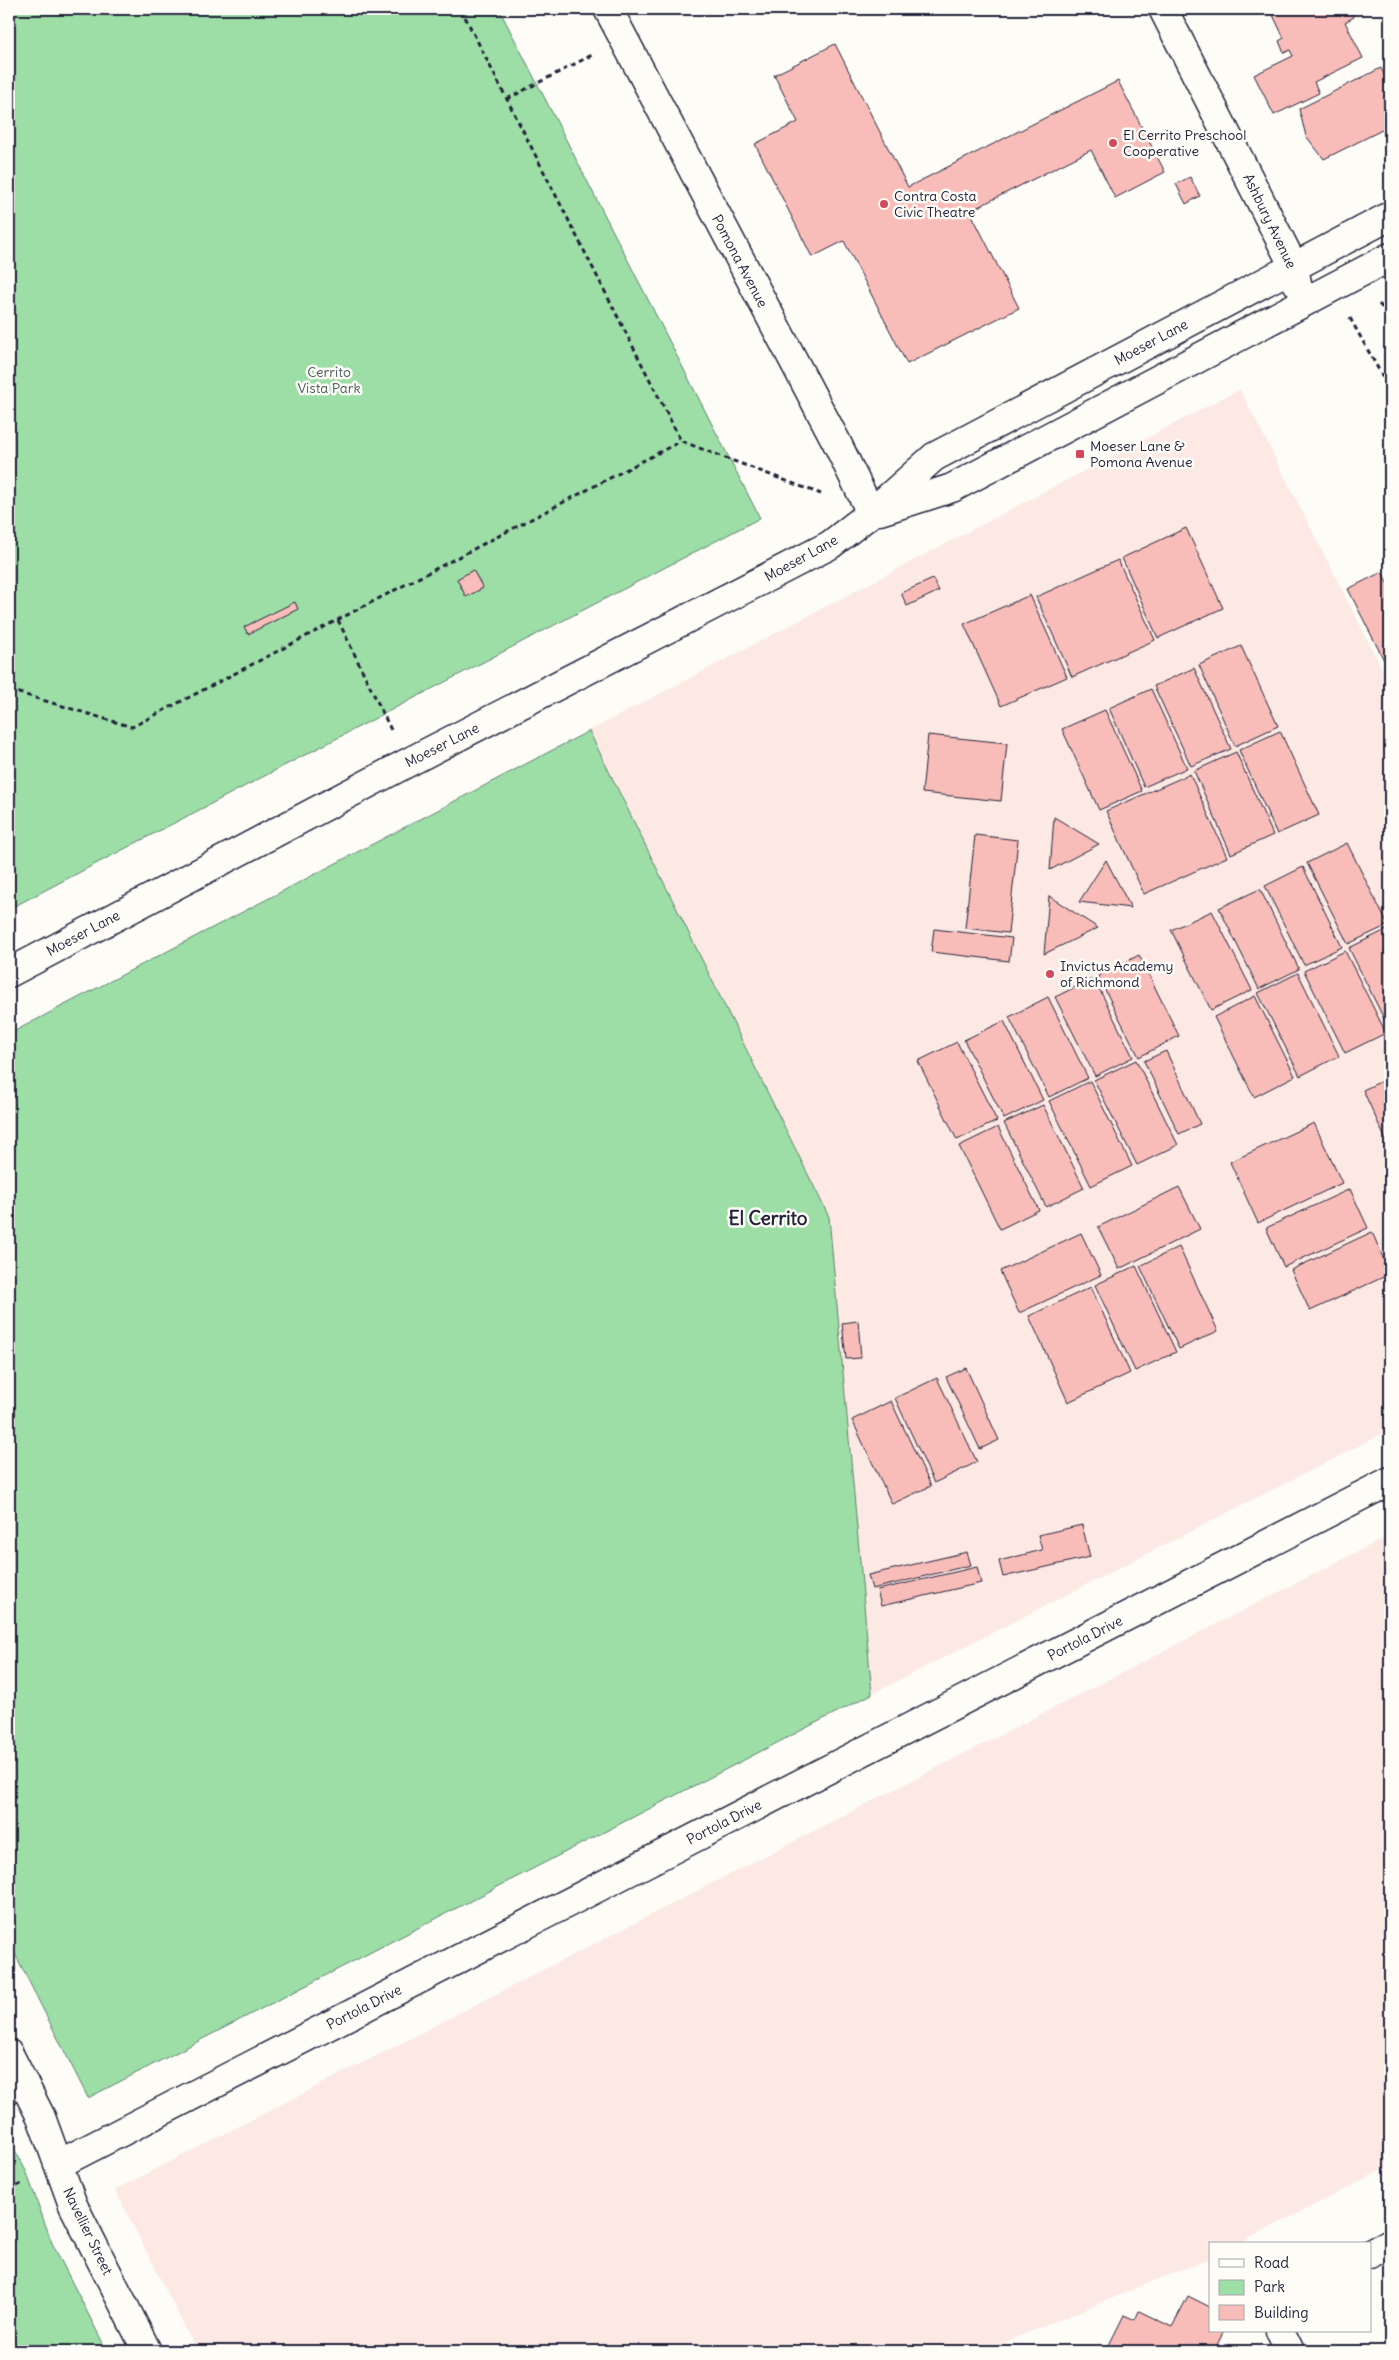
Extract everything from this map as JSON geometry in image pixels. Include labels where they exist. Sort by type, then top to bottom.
[{"type":"street","name":"Pomona Avenue","points":[[608,9],[831,432],[871,514]]},
{"type":"street","name":"Ashbury Avenue","points":[[1164,9],[1294,267],[1301,303]]},
{"type":"street","name":"Moeser Lane","points":[[9,972],[830,544],[871,514],[934,457],[1390,216]]},
{"type":"street","name":"Moeser Lane","points":[[871,514],[952,488],[1390,257]]},
{"type":"street","name":"Portola Drive","points":[[59,2164],[1390,1481]]},
{"type":"street","name":"Navellier Street","points":[[9,2054],[41,2117],[73,2205],[148,2351]]},
{"type":"street","points":[[1372,2253],[1390,2243]]},
{"type":"street","points":[[1280,2332],[1290,2351]]},
{"type":"path","points":[[461,9],[681,441],[871,514]]},
{"type":"path","points":[[507,98],[624,38]]},
{"type":"path","points":[[1333,286],[1390,390]]},
{"type":"path","points":[[9,690],[132,727],[681,441]]},
{"type":"path","points":[[338,620],[407,763]]},
{"type":"shaded area","name":"Invictus Academy of Richmond","points":[[1240,389],[1390,684],[1390,1430],[872,1694],[829,1217],[589,731]]},
{"type":"shaded area","points":[[1390,1535],[1390,2166],[1242,2242],[1209,2242],[1209,2258],[993,2347],[965,2351],[197,2351],[115,2190]]},
{"type":"green space","name":"Cerrito Vista Park","points":[[9,9],[499,9],[760,518],[9,909]]},
{"type":"green space","points":[[589,731],[829,1217],[872,1694],[88,2098],[9,1942],[9,1034]]},
{"type":"green space","points":[[9,2139],[26,2171],[52,2243],[107,2351],[9,2351]]},
{"type":"building","points":[[1280,9],[1350,9],[1354,17],[1345,22],[1363,58],[1314,82],[1319,93],[1274,115],[1254,75],[1293,56],[1290,50],[1284,53],[1279,41],[1284,38],[1272,13]]},
{"type":"building","name":"Contra Costa Civic Theatre","points":[[835,44],[908,187],[1118,81],[1165,172],[1115,198],[1091,150],[970,211],[1019,308],[907,364],[844,241],[812,257],[755,144],[798,122],[774,75]]},
{"type":"building","points":[[1381,68],[1390,86],[1390,126],[1324,159],[1306,136],[1299,109]]},
{"type":"building","points":[[1190,177],[1200,196],[1186,204],[1176,184]]},
{"type":"building","points":[[1186,528],[1223,608],[1158,638],[1122,558]]},
{"type":"building","points":[[1118,560],[1155,640],[1072,677],[1036,597]]},
{"type":"building","points":[[473,570],[483,588],[466,597],[457,579]]},
{"type":"building","points":[[1382,572],[1390,588],[1390,672],[1348,589]]},
{"type":"building","points":[[933,579],[939,591],[907,606],[901,593]]},
{"type":"building","points":[[1030,595],[1067,677],[1001,706],[964,624]]},
{"type":"building","points":[[295,602],[298,609],[248,634],[244,627]]},
{"type":"building","points":[[1241,646],[1278,726],[1235,746],[1199,665]]},
{"type":"building","points":[[1194,668],[1231,749],[1191,766],[1154,686]]},
{"type":"building","points":[[1151,689],[1187,768],[1144,787],[1109,708]]},
{"type":"building","points":[[1105,710],[1142,791],[1099,810],[1062,729]]},
{"type":"building","points":[[1280,731],[1319,815],[1277,834],[1239,750]]},
{"type":"building","points":[[928,735],[1007,743],[1001,801],[922,793]]},
{"type":"building","points":[[1236,752],[1273,835],[1231,854],[1194,771]]},
{"type":"building","points":[[1190,774],[1227,857],[1144,894],[1106,811]]},
{"type":"building","points":[[1054,817],[1099,844],[1050,870]]},
{"type":"building","points":[[975,835],[1018,840],[1008,933],[965,928]]},
{"type":"building","points":[[1347,843],[1388,925],[1348,944],[1307,863]]},
{"type":"building","points":[[1106,860],[1131,908],[1079,902]]},
{"type":"building","points":[[1303,867],[1342,947],[1304,965],[1265,886]]},
{"type":"building","points":[[1260,889],[1299,969],[1259,989],[1219,908]]},
{"type":"building","points":[[1049,896],[1098,928],[1044,954]]},
{"type":"building","points":[[1212,911],[1252,990],[1211,1010],[1171,930]]},
{"type":"building","points":[[1390,928],[1390,1031],[1349,948]]},
{"type":"building","points":[[934,929],[1012,938],[1009,961],[931,952]]},
{"type":"building","points":[[1345,951],[1386,1033],[1345,1053],[1304,971]]},
{"type":"building","points":[[1139,955],[1179,1036],[1139,1057],[1098,976]]},
{"type":"building","points":[[1298,973],[1339,1056],[1300,1076],[1258,993]]},
{"type":"building","points":[[1094,978],[1133,1057],[1095,1076],[1055,997]]},
{"type":"building","points":[[1255,996],[1295,1076],[1254,1097],[1214,1017]]},
{"type":"building","points":[[1048,997],[1088,1078],[1049,1097],[1009,1017]]},
{"type":"building","points":[[1004,1021],[1043,1100],[1004,1119],[964,1040]]},
{"type":"building","points":[[957,1042],[997,1121],[957,1140],[918,1061]]},
{"type":"building","points":[[1166,1051],[1200,1124],[1179,1134],[1144,1061]]},
{"type":"building","points":[[1136,1060],[1178,1145],[1137,1165],[1094,1080]]},
{"type":"building","points":[[1090,1081],[1132,1166],[1091,1186],[1049,1101]]},
{"type":"building","points":[[1382,1081],[1390,1098],[1390,1149],[1363,1090]]},
{"type":"building","points":[[1043,1105],[1084,1188],[1046,1207],[1004,1123]]},
{"type":"building","points":[[1314,1123],[1342,1183],[1258,1223],[1230,1162]]},
{"type":"building","points":[[998,1127],[1039,1210],[1000,1229],[959,1146]]},
{"type":"building","points":[[1179,1187],[1200,1229],[1119,1269],[1098,1227]]},
{"type":"building","points":[[1350,1189],[1368,1228],[1284,1267],[1266,1228]]},
{"type":"building","points":[[1372,1232],[1390,1274],[1310,1311],[1291,1270]]},
{"type":"building","points":[[1081,1233],[1101,1275],[1019,1313],[1000,1271]]},
{"type":"building","points":[[1179,1247],[1218,1331],[1179,1349],[1140,1266]]},
{"type":"building","points":[[1136,1266],[1176,1352],[1135,1371],[1095,1285]]},
{"type":"building","points":[[1091,1287],[1130,1373],[1068,1402],[1029,1316]]},
{"type":"building","points":[[858,1321],[861,1358],[846,1359],[842,1323]]},
{"type":"building","points":[[966,1368],[999,1440],[980,1449],[946,1377]]},
{"type":"building","points":[[937,1378],[977,1462],[934,1483],[895,1398]]},
{"type":"building","points":[[891,1401],[931,1486],[892,1504],[852,1420]]},
{"type":"building","points":[[1082,1525],[1090,1557],[1003,1577],[999,1561],[1042,1550],[1038,1535]]},
{"type":"building","points":[[967,1552],[971,1565],[872,1589],[868,1575]]},
{"type":"building","points":[[977,1567],[981,1583],[881,1606],[877,1590]]},
{"type":"building","points":[[1188,2296],[1209,2306],[1209,2332],[1224,2332],[1214,2351],[1106,2351],[1124,2315],[1135,2320],[1139,2311],[1172,2327]]},
{"type":"place","name":"El Cerrito Preschool Cooperative","points":[[1113,143]]},
{"type":"place","name":"Contra Costa Civic Theatre","points":[[884,204]]},
{"type":"place","name":"Moeser Lane & Pomona Avenue","points":[[1080,454]]},
{"type":"place","name":"Invictus Academy of Richmond","points":[[1050,974]]},
{"type":"district","name":"El Cerrito","points":[[768,1218]]}]
